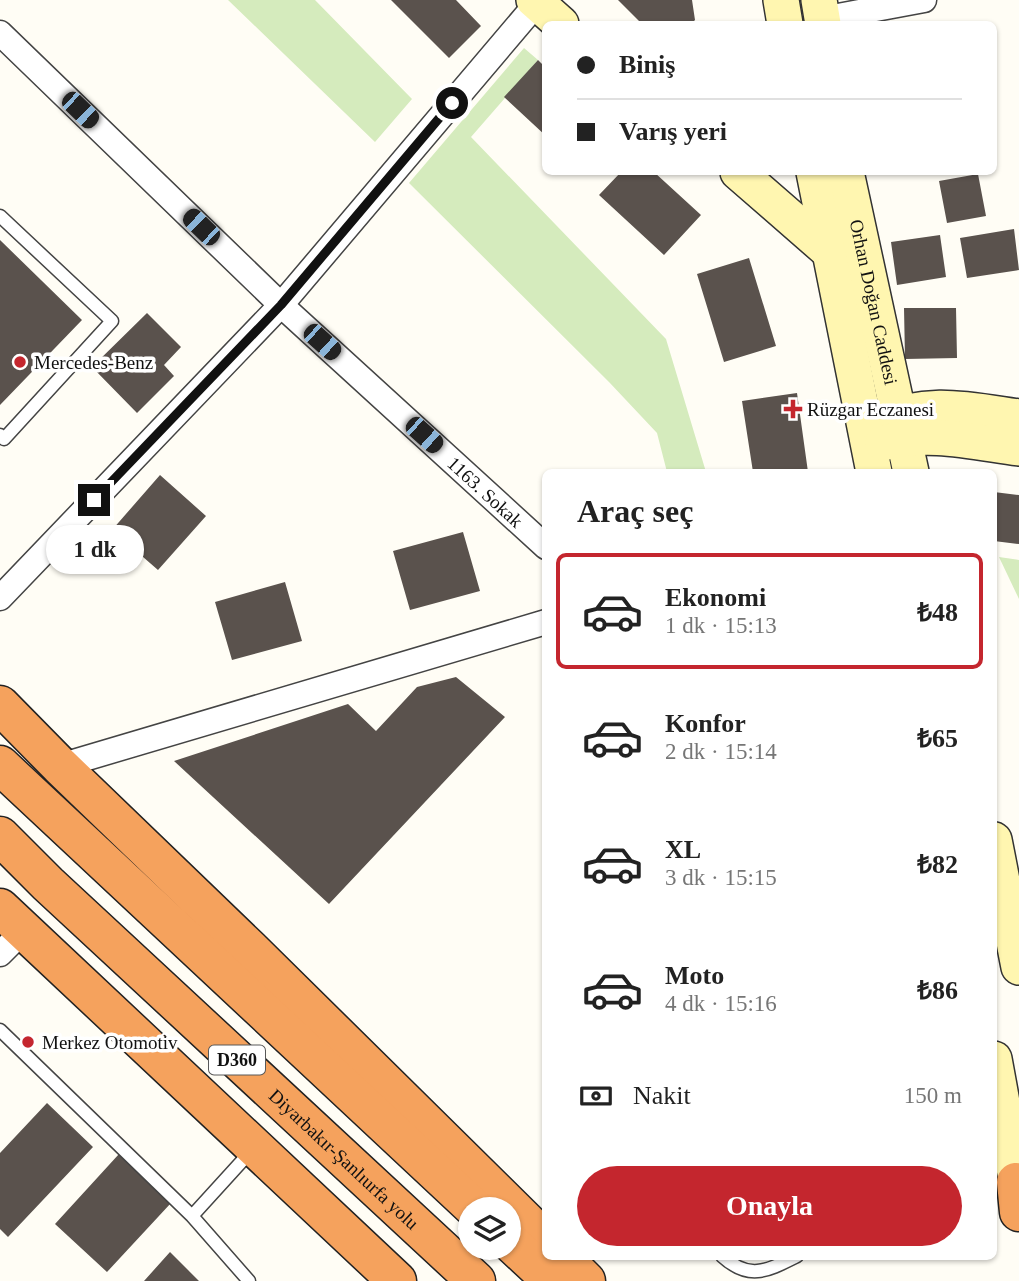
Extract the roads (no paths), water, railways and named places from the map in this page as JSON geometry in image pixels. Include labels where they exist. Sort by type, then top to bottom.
[{"type":"highway","points":[[0,705],[250,948],[542,1241]]},
{"type":"highway","name":"D360","points":[[0,765],[462,1197]]},
{"type":"highway","name":"Diyarbakır-Şanlıurfa yolu","points":[[0,836],[48,884],[476,1281]]},
{"type":"highway","points":[[8,930],[255,1147],[397,1281]]},
{"type":"highway","points":[[521,1246],[542,1254]]},
{"type":"main road","points":[[781,0],[785,21]]},
{"type":"main road","points":[[741,175],[831,253]]},
{"type":"main road","name":"Orhan Doğan Caddesi","points":[[815,175],[831,253],[882,439],[908,469]]},
{"type":"main road","name":"Orhan Doğan Caddesi","points":[[846,175],[882,439]]},
{"type":"main road","points":[[882,439],[923,408],[946,407],[1019,417]]},
{"type":"main road","points":[[882,439],[943,438],[1019,448]]},
{"type":"main road","points":[[997,854],[1019,967]]},
{"type":"main road","points":[[997,1076],[1018,1196]]},
{"type":"street","points":[[822,14],[924,0]]},
{"type":"street","points":[[0,598],[281,305],[544,9]]},
{"type":"street","name":"1163. Sokak","points":[[0,33],[281,305],[542,543]]},
{"type":"street","points":[[60,766],[542,623]]},
{"type":"lane","points":[[0,216],[112,321],[4,439],[0,435]]},
{"type":"lane","points":[[0,1030],[192,1216],[249,1281]]},
{"type":"lane","points":[[192,1216],[255,1147]]},
{"type":"lane","points":[[726,1260],[732,1266],[751,1274],[770,1270],[789,1260]]},
{"type":"place","name":"Mercedes-Benz","points":[[20,362]]},
{"type":"place","name":"Rüzgar Eczanesi","points":[[793,409]]},
{"type":"place","name":"Merkez Otomotiv","points":[[28,1042]]}]
